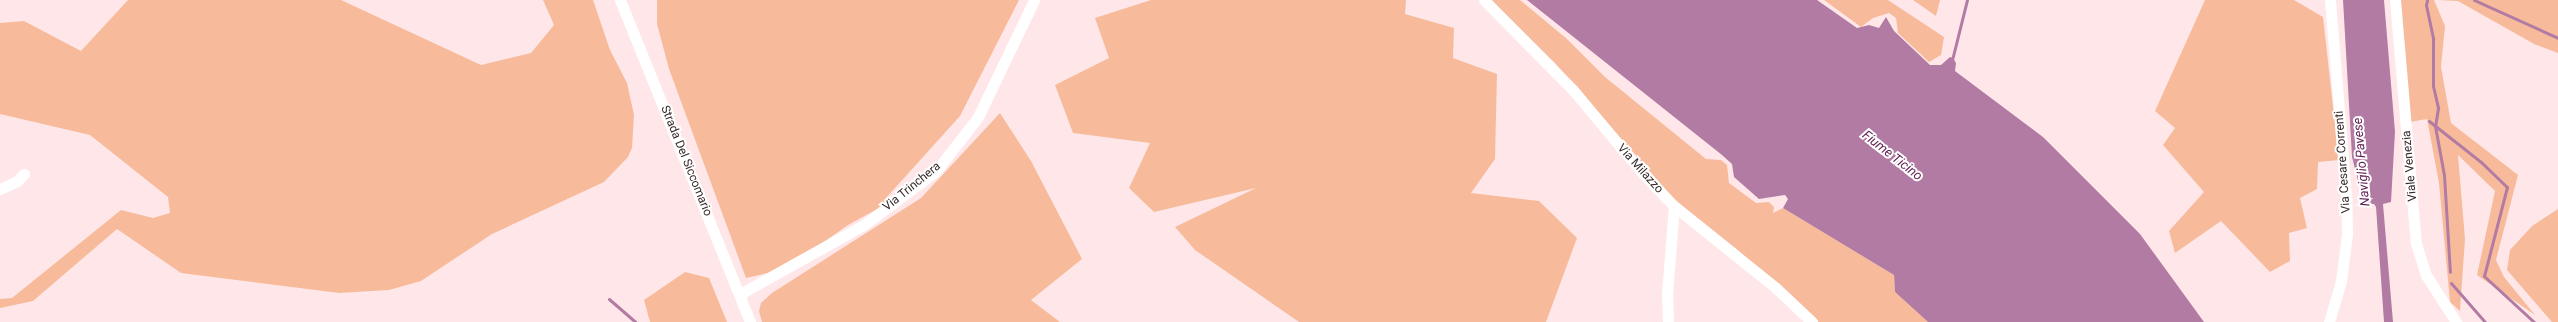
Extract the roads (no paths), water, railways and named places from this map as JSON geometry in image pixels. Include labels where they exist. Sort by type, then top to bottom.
[{"type":"street","name":"Strada Del Siccomario","points":[[620,0],[740,294],[750,322]]},
{"type":"street","name":"Via Trinchera","points":[[740,294],[865,224],[905,196],[936,170],[978,116],[1034,0]]},
{"type":"street","name":"Via Milazzo","points":[[1484,0],[1573,90],[1645,176],[1674,206],[1776,288],[1812,322]]},
{"type":"street","name":"Via Cesare Correnti","points":[[2329,322],[2341,281],[2347,234],[2346,195],[2330,0]]},
{"type":"street","name":"Viale Venezia","points":[[2395,0],[2416,243],[2426,274],[2456,322]]},
{"type":"street","points":[[0,189],[17,181],[24,174]]},
{"type":"street","points":[[1668,322],[1667,294],[1674,206]]},
{"type":"water","name":"Fiume Ticino","points":[[1527,0],[1817,0],[1857,28],[1869,25],[1879,28],[1886,17],[1894,31],[1930,65],[1941,65],[1950,57],[1953,58],[1956,63],[1955,71],[2043,137],[2140,234],[2204,322],[1928,322],[1895,292],[1894,275],[1783,208],[1788,199],[1785,195],[1759,199],[1734,177],[1732,164],[1722,155]]},
{"type":"water","name":"Naviglio Pavese","points":[[2343,0],[2384,0],[2395,132],[2391,202],[2383,204],[2393,322],[2384,322],[2376,207],[2374,204],[2364,204],[2352,157]]},
{"type":"waterway","points":[[1952,60],[1967,0]]},
{"type":"waterway","points":[[2427,0],[2426,5],[2433,39],[2433,86],[2438,108],[2435,126],[2444,175],[2450,272]]},
{"type":"waterway","points":[[2474,0],[2558,38]]},
{"type":"waterway","points":[[2429,121],[2481,162],[2507,187],[2484,276],[2534,322]]},
{"type":"waterway","points":[[2451,283],[2485,322]]},
{"type":"waterway","points":[[609,299],[635,322]]}]
